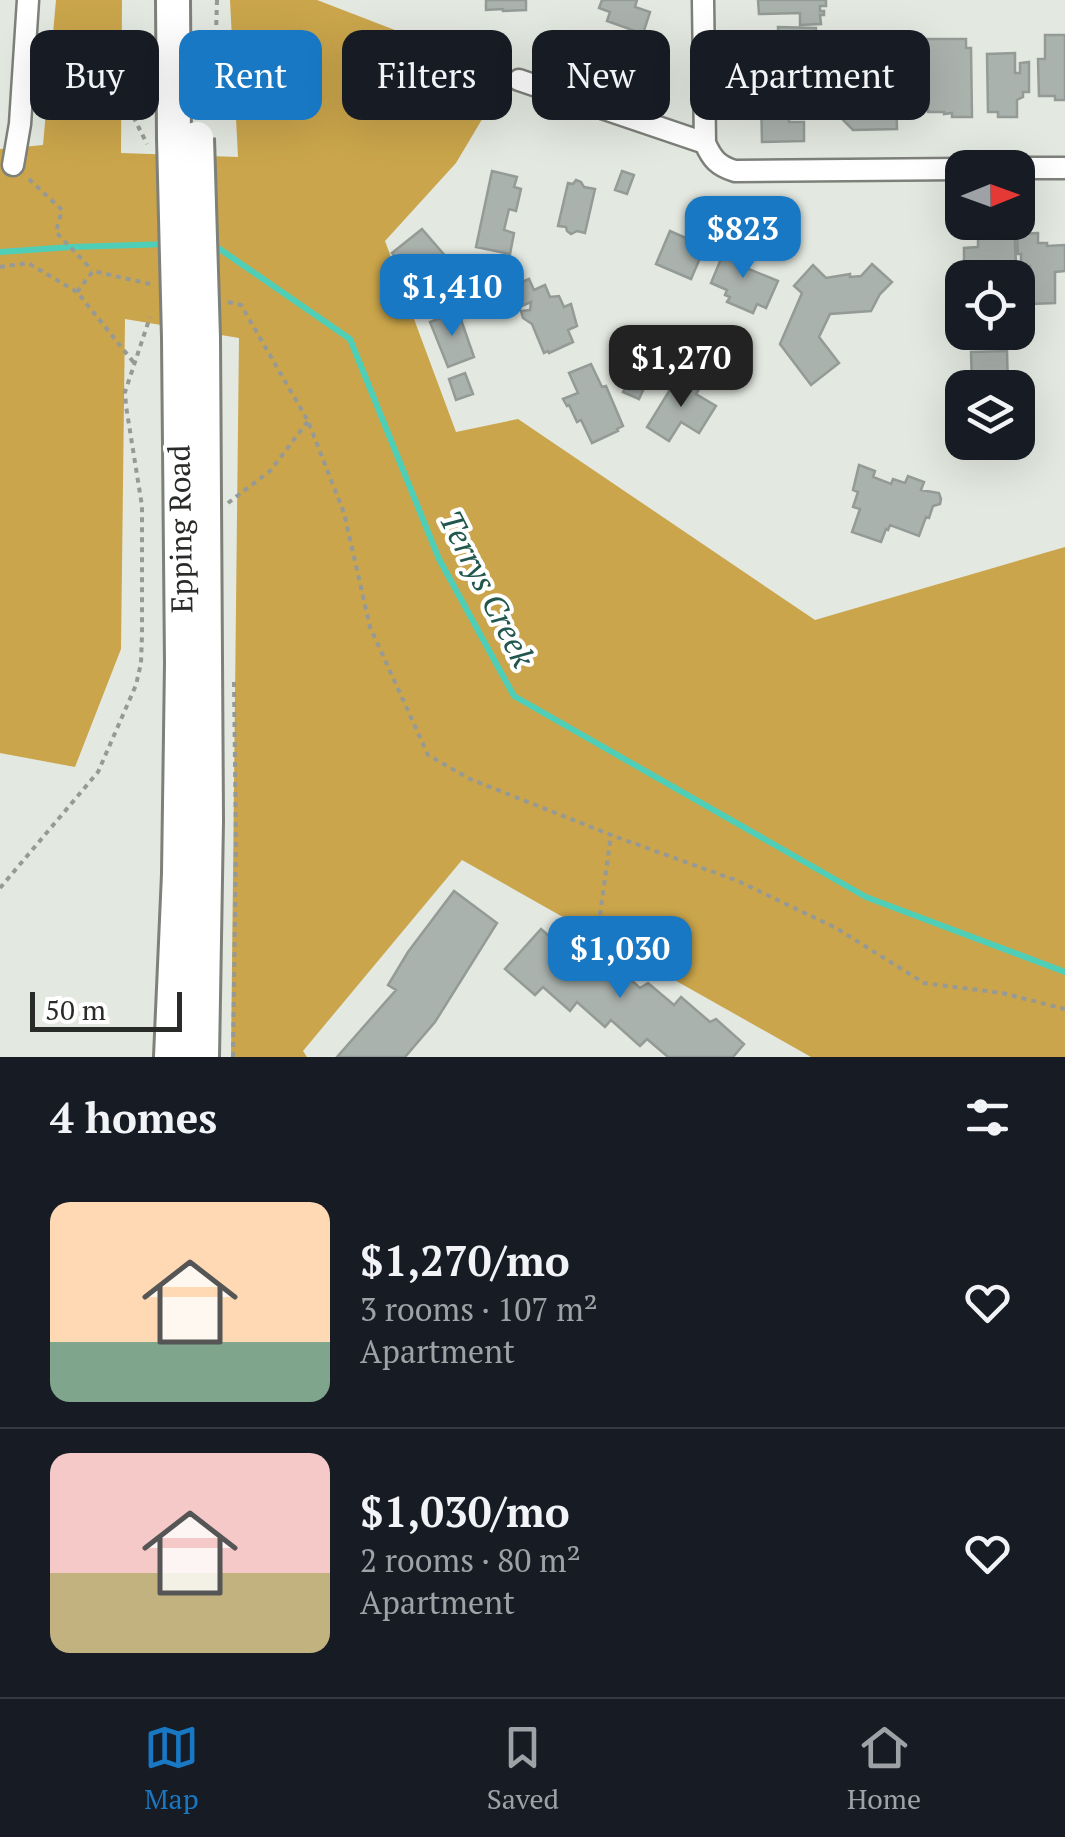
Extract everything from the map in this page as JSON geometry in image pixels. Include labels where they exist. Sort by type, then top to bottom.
[{"type":"main road","name":"Epping Road","points":[[172,0],[185,138],[191,338],[204,522],[206,820],[202,1057]]},
{"type":"main road","name":"Epping Road","points":[[185,138],[194,0]]},
{"type":"main road","name":"Epping Road","points":[[171,1057],[191,338]]},
{"type":"street","points":[[14,165],[28,0]]},
{"type":"street","points":[[703,0],[705,143],[722,167],[945,169]]},
{"type":"street","points":[[519,80],[705,143]]},
{"type":"street","points":[[1035,168],[1065,168]]},
{"type":"path","points":[[151,120],[185,138],[216,35],[217,0]]},
{"type":"path","points":[[14,165],[62,210],[56,232],[93,271]]},
{"type":"path","points":[[0,268],[28,262],[77,292],[135,364]]},
{"type":"path","points":[[242,305],[308,421],[344,513],[370,627],[428,755],[470,779],[738,881],[836,928],[924,983],[1002,994],[1065,1009]]},
{"type":"path","points":[[0,888],[98,772],[136,684],[142,634],[142,506],[126,392],[150,314]]},
{"type":"path","points":[[204,522],[270,470],[308,421]]},
{"type":"path","points":[[600,915],[611,835]]},
{"type":"shaded area","points":[[56,0],[122,0],[122,30],[53,30]]},
{"type":"shaded area","points":[[230,0],[317,0],[395,30],[342,30],[342,120],[482,120],[456,163],[385,241],[456,432],[518,419],[815,620],[1065,547],[1065,1057],[811,1057],[462,860],[303,1051],[307,1057],[231,1057],[239,338],[125,319],[121,649],[75,767],[0,753],[0,149],[43,145],[45,120],[121,120],[121,153],[238,157],[236,120],[322,120],[322,30],[232,30]]},
{"type":"building","points":[[486,0],[526,0],[526,10],[486,10]]},
{"type":"building","points":[[602,0],[637,0],[635,7],[650,12],[644,30],[632,30],[607,21],[610,12],[599,8]]},
{"type":"building","points":[[758,0],[826,0],[826,6],[820,6],[820,11],[824,11],[821,24],[800,25],[800,13],[759,14]]},
{"type":"building","points":[[778,27],[816,28],[816,30]]},
{"type":"building","points":[[1045,35],[1065,35],[1065,100],[1039,96],[1038,59],[1045,59]]},
{"type":"building","points":[[930,39],[966,39],[966,48],[971,48],[972,117],[952,117],[952,113],[930,112]]},
{"type":"building","points":[[1015,53],[1015,73],[1020,73],[1020,63],[1029,62],[1029,92],[1023,92],[1017,100],[1017,117],[998,117],[998,112],[988,112],[987,54]]},
{"type":"building","points":[[762,120],[804,122],[804,141],[762,142]]},
{"type":"building","points":[[843,120],[897,120],[897,129],[853,130]]},
{"type":"building","points":[[492,171],[517,177],[514,187],[521,189],[516,211],[509,209],[504,230],[514,233],[510,254],[476,247]]},
{"type":"building","points":[[622,171],[634,175],[627,194],[615,190]]},
{"type":"building","points":[[576,180],[595,189],[585,233],[571,234],[566,227],[558,226],[568,183]]},
{"type":"building","points":[[422,229],[447,258],[417,283],[392,253]]},
{"type":"building","points":[[670,231],[704,249],[691,279],[656,264]]},
{"type":"building","points":[[1035,233],[1038,243],[1065,245],[1065,271],[1055,272],[1055,303],[1035,304],[1035,260],[1021,260],[1018,254],[1017,240],[1035,240]]},
{"type":"building","points":[[978,240],[1015,240],[1016,260],[964,260],[964,248],[978,247]]},
{"type":"building","points":[[728,242],[746,250],[739,265],[778,281],[766,308],[757,304],[753,313],[727,302],[727,290],[711,283]]},
{"type":"building","points":[[872,264],[892,282],[871,311],[830,314],[819,337],[839,363],[811,385],[780,344],[802,293],[794,286],[813,265],[826,278],[861,276]]},
{"type":"building","points":[[529,279],[534,290],[545,285],[550,297],[559,296],[564,307],[571,304],[577,326],[568,330],[573,342],[544,353],[532,324],[521,311],[530,310],[531,302],[519,307],[511,287]]},
{"type":"building","points":[[458,311],[474,357],[448,367],[430,322]]},
{"type":"building","points":[[1007,351],[1008,370],[972,370],[971,352]]},
{"type":"building","points":[[637,361],[653,368],[639,399],[623,392]]},
{"type":"building","points":[[591,364],[602,387],[606,386],[623,426],[592,443],[581,420],[577,422],[563,399],[578,393],[569,373]]},
{"type":"building","points":[[465,373],[473,394],[456,400],[449,379]]},
{"type":"building","points":[[679,375],[700,388],[696,394],[716,406],[699,433],[681,422],[669,441],[647,427]]},
{"type":"building","points":[[859,465],[875,471],[873,477],[891,484],[893,479],[905,483],[908,476],[924,482],[921,490],[939,493],[940,504],[933,506],[919,536],[890,525],[881,542],[852,532],[860,509],[853,507]]},
{"type":"building","points":[[454,891],[497,923],[435,1022],[405,1057],[337,1057],[396,990],[388,985]]},
{"type":"building","points":[[541,929],[568,953],[577,943],[605,968],[611,962],[640,988],[648,983],[674,1005],[681,997],[710,1022],[716,1019],[744,1044],[733,1057],[668,1057],[647,1039],[640,1046],[611,1020],[605,1027],[577,1002],[570,1011],[543,987],[535,995],[505,969]]},
{"type":"waterway","name":"Terrys Creek","points":[[211,243],[350,339],[439,559],[514,696],[866,897],[1065,972]]},
{"type":"waterway","name":"Terrys Creek","points":[[0,252],[169,244]]}]
